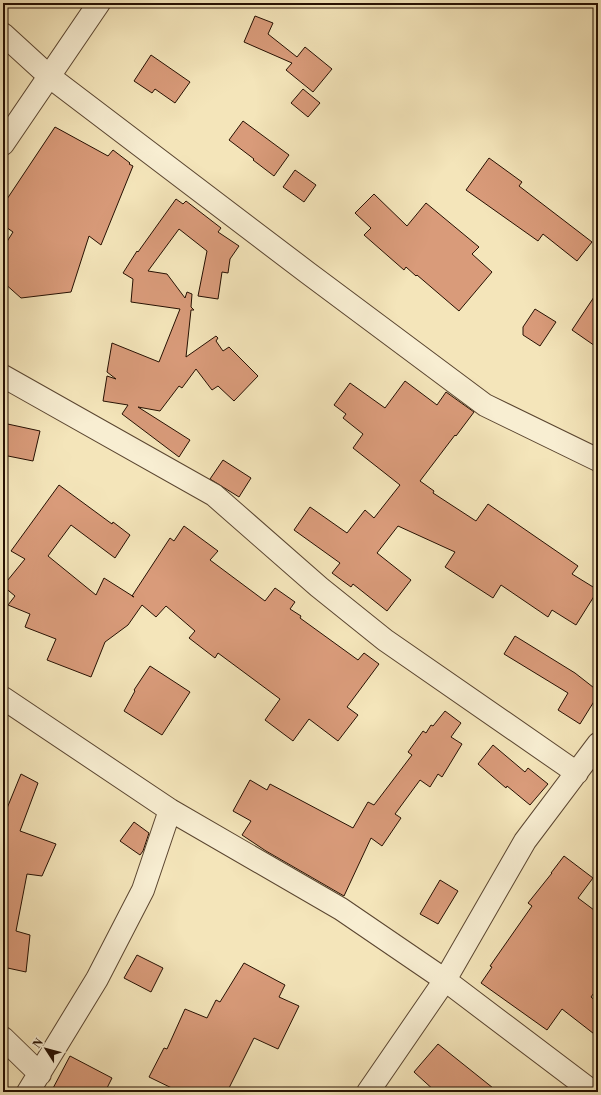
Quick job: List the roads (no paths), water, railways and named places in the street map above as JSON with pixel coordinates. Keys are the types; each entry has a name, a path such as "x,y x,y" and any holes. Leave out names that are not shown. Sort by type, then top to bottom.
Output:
{"street":[{"path":"3,144 99,3"},
{"path":"3,34 50,77 485,405 598,460"},
{"path":"3,376 214,495 319,587 385,640 577,773"},
{"path":"3,698 170,810 341,909 445,980 593,1092"},
{"path":"368,1092 445,980 525,841 598,744"},
{"path":"28,1092 97,979 143,890 170,810"},
{"path":"3,1038 40,1074"}]}
